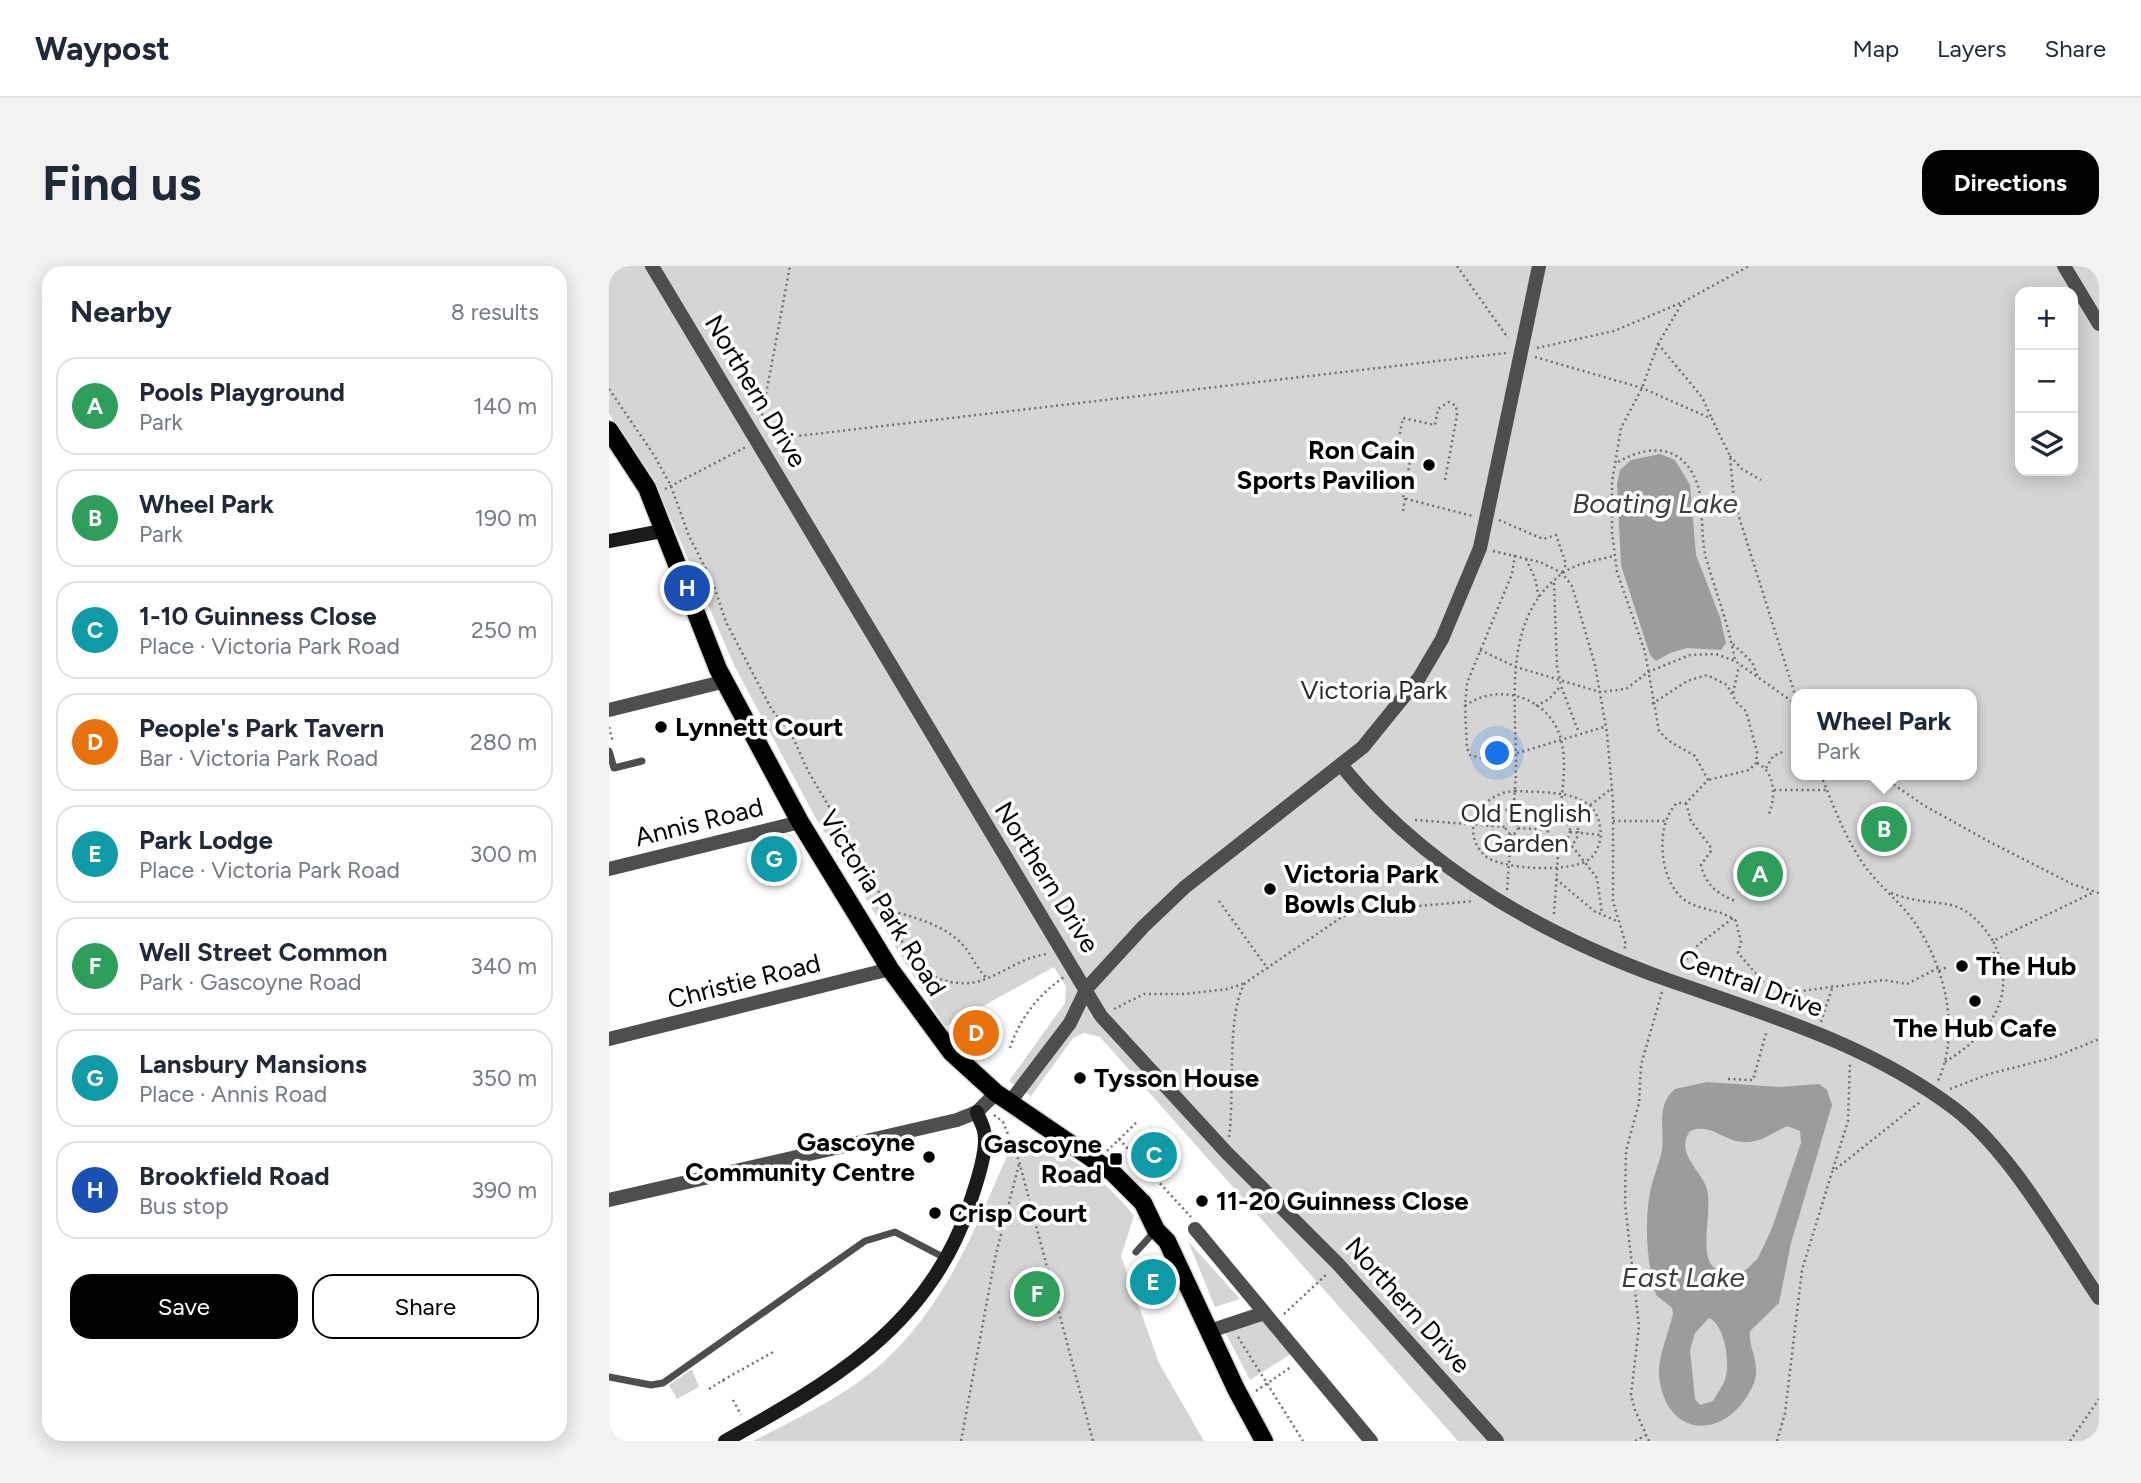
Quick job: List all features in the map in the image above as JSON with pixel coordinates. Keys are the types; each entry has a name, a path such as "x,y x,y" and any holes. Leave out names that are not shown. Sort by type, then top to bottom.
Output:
{"main road":[{"name":"Victoria Park Road","path":"609,430 635,467 656,509 662,531 718,669 800,822 890,969 951,1052 1004,1105 1112,1172 1143,1203 1156,1230 1167,1241 1264,1441"}],"street":[{"name":"Northern Drive","path":"652,266 1087,988 1101,1016 1227,1153 1338,1264 1497,1441"},
{"path":"609,1200 957,1120 1004,1105 1070,1023 1087,988 1169,902 1341,765 1381,728 1419,678 1442,639 1480,548 1539,266"},
{"path":"2064,266 2099,324"},
{"path":"609,541 662,531"},
{"path":"609,710 726,681"},
{"name":"Central Drive","path":"1341,765 1388,818 1502,901 1554,931 1670,980 1817,1032 1847,1045 1932,1094 1978,1130 2013,1172 2099,1297"},
{"name":"Annis Road","path":"609,869 800,822"},
{"name":"Christie Road","path":"609,1039 890,969"},
{"path":"725,1441 840,1372 882,1339 923,1295 948,1259 963,1223 979,1170 985,1138 985,1112"},
{"path":"1195,1229 1371,1441"},
{"path":"1210,1331 1231,1324 1269,1319"}],"lane":[{"path":"609,751 614,768 642,761"},
{"path":"1136,1252 1156,1230"},
{"path":"609,1377 640,1384 663,1383 761,1316 843,1254 888,1232 908,1236 948,1259"}],"path":[{"path":"757,441 790,266"},
{"path":"1457,266 1519,352 1642,388 1712,419"},
{"path":"660,492 757,441 1519,352 1614,331 1683,302 1749,266"},
{"path":"1683,302 1658,344 1642,388 1621,428 1612,482 1614,556 1645,652 1652,704 1659,731 1669,741 1695,757 1708,780"},
{"path":"1658,344 1702,397 1730,456 1742,469 1761,480"},
{"path":"609,389 655,455 671,486 689,536 713,583 726,622 772,710 790,731 808,771 888,910 904,946 907,964 957,984 988,979 1017,961 1046,954 1067,956"},
{"path":"1403,511 1410,461 1397,452 1403,418 1435,425 1438,409 1449,402 1456,406 1457,415 1445,480"},
{"path":"1616,464 1645,450 1664,450 1680,459 1697,482 1706,556 1733,644 1735,662"},
{"path":"1730,456 1734,501 1793,689"},
{"path":"1405,498 1486,518 1543,539 1556,535 1566,564 1562,573 1539,598 1524,624 1514,694 1516,755 1512,822 1506,827 1415,820"},
{"path":"1480,548 1525,558 1562,573 1572,586 1600,692 1606,727 1612,788 1612,878 1619,922 1626,945 1619,959"},
{"path":"1515,555 1511,574 1469,676 1465,705 1467,748 1470,755 1487,760 1516,755 1579,733 1606,727"},
{"path":"1562,573 1614,556"},
{"path":"1525,558 1535,578 1539,598"},
{"path":"1554,582 1560,686 1579,733"},
{"path":"1733,644 1752,662 1758,677"},
{"path":"1480,650 1516,667 1600,692 1626,689 1648,672 1697,653 1716,654 1735,662 1791,699"},
{"path":"1733,694 1739,666"},
{"path":"1652,704 1686,681 1702,675 1720,680 1733,694 1737,704 1747,711 1757,752 1756,763 1749,770 1708,780 1686,803 1677,803 1666,821 1664,858 1678,893 1686,901 1733,918 1740,929 1738,953 1747,967 1766,985 1803,991 1884,980 1907,984 1947,967"},
{"path":"1536,706 1549,699 1560,686"},
{"path":"1465,705 1487,693 1514,694 1536,706 1555,723 1561,739 1560,820"},
{"path":"609,727 611,734"},
{"path":"1766,768 1773,756 1785,751"},
{"path":"1756,763 1766,768 1773,790 1774,800 1767,816"},
{"path":"1823,780 1856,851 1915,922 1939,970 1947,1010 1945,1062 1932,1094"},
{"path":"1887,780 1925,806 1988,841 2072,884 2097,892"},
{"path":"1573,819 1612,788"},
{"path":"1773,790 1827,790"},
{"path":"1515,791 1578,797 1589,805 1597,816 1601,835 1596,852 1586,863 1557,868 1509,864 1485,856 1474,835 1474,824 1487,799 1515,791"},
{"path":"1686,803 1691,821 1710,846 1711,851 1701,864 1705,876 1713,890 1735,901"},
{"path":"1513,808 1560,812 1573,819 1578,833 1572,846 1558,850 1510,847 1497,839 1492,826 1498,814 1513,808"},
{"path":"1553,849 1543,839 1541,829 1544,819 1554,812"},
{"path":"1559,842 1550,836 1549,830 1554,821 1560,820 1567,824 1570,832"},
{"path":"1613,821 1666,821"},
{"path":"1512,822 1518,828 1549,830"},
{"path":"1101,1016 1144,994 1185,994 1228,989 1245,983 1353,910 1502,901 1511,834 1506,827"},
{"path":"1511,834 1518,828"},
{"path":"1570,832 1601,835"},
{"path":"1559,842 1565,840 1570,832"},
{"path":"1554,931 1559,842"},
{"path":"1572,846 1597,878 1602,914"},
{"path":"1556,879 1602,914 1619,922"},
{"path":"1888,892 1963,908 1975,916 1998,952 2003,981 1997,1011 1979,1039 1945,1062"},
{"path":"1993,941 2097,892"},
{"path":"1219,901 1268,969"},
{"path":"888,910 947,932 963,945 980,972 988,979"},
{"path":"1649,1441 1632,1395 1639,1325 1625,1204 1626,1151 1639,1103 1641,1065 1670,980 1690,952 1733,918"},
{"path":"1977,958 1998,952"},
{"path":"1010,1048 1021,1021 1041,995 1061,979"},
{"path":"1227,1153 1234,1105 1234,1034 1238,994 1245,983"},
{"path":"1817,1032 1833,985"},
{"path":"1728,1079 1753,1080 1771,1015"},
{"path":"1832,1172 1932,1094 2055,1057 2099,1039"},
{"path":"1777,1441 1785,1413 1802,1269 1848,1121 1851,1092 1847,1045"},
{"path":"1004,1105 1003,1122 1020,1161 1093,1441"},
{"path":"985,1112 1003,1122"},
{"path":"1105,1153 1138,1121"},
{"path":"998,1128 1003,1122"},
{"path":"1118,1139 1196,1222 1195,1229"},
{"path":"961,1441 995,1258 1020,1161"},
{"path":"1269,1319 1338,1264"},
{"path":"1231,1324 1303,1441"},
{"path":"709,1388 775,1352"},
{"path":"1250,1394 1302,1360"},
{"path":"2070,1441 2099,1399"},
{"path":"733,1400 743,1418"},
{"path":"1635,1441 1646,1435"}],"green space":[{"name":"Victoria Park","path":"609,266 2099,266 2099,1441 1458,1441 1100,1037 1084,1033 1073,1038 1031,1096 1009,1081 1065,1003 1066,987 1054,967 945,1027 814,815 735,667 653,478 609,414"},
{"path":"1022,1143 1039,1146 1071,1159 1099,1179 1134,1216 1121,1256 1159,1363 1204,1441 753,1441 851,1387 881,1364 903,1342 923,1318 956,1265 1009,1151"},
{"path":"1188,1241 1240,1299 1215,1307"},
{"path":"1262,1319 1291,1354 1250,1380 1225,1332"},
{"path":"692,1369 699,1387 677,1399 669,1385"}],"water":[{"name":"Boating Lake","path":"1660,454 1675,460 1690,485 1696,555 1720,617 1726,643 1721,650 1687,648 1656,661 1650,655 1621,565 1617,484 1620,470 1631,460"},
{"name":"East Lake","path":"1707,1082 1779,1087 1819,1084 1827,1090 1832,1105 1791,1243 1779,1303 1750,1331 1756,1369 1754,1383 1743,1402 1730,1416 1700,1426 1686,1422 1673,1413 1664,1397 1659,1368 1673,1313 1672,1308 1656,1295 1647,1244 1648,1204 1663,1142 1663,1110 1675,1089","holes":["1787,1126 1800,1131 1801,1143 1772,1228 1758,1258 1746,1270 1726,1272 1714,1268 1708,1258 1706,1244 1708,1196 1705,1184 1686,1152 1686,1138 1690,1131 1704,1129 1737,1141 1750,1142","1709,1318 1719,1327 1722,1335 1727,1369 1724,1382 1713,1401 1700,1405 1695,1399 1690,1350 1695,1333"]}],"place":[{"name":"Ron Cain Sports Pavilion","path":"1429,465"},
{"name":"Brookfield Road","path":"687,588"},
{"name":"Lynnett Court","path":"661,727"},
{"name":"Wheel Park","path":"1884,829"},
{"name":"Lansbury Mansions","path":"774,859"},
{"name":"Pools Playground","path":"1760,874"},
{"name":"Victoria Park Bowls Club","path":"1270,889"},
{"name":"The Hub","path":"1962,966"},
{"name":"The Hub Cafe","path":"1975,1001"},
{"name":"People's Park Tavern","path":"976,1033"},
{"name":"Tysson House","path":"1080,1078"},
{"name":"1-10 Guinness Close","path":"1154,1155"},
{"name":"Gascoyne Community Centre","path":"929,1157"},
{"name":"Gascoyne Road","path":"1116,1159"},
{"name":"11-20 Guinness Close","path":"1202,1201"},
{"name":"Crisp Court","path":"935,1213"},
{"name":"Park Lodge","path":"1153,1282"},
{"name":"Well Street Common","path":"1037,1294"}],"park label":[{"name":"Old English Garden","path":"1526,828"}]}
